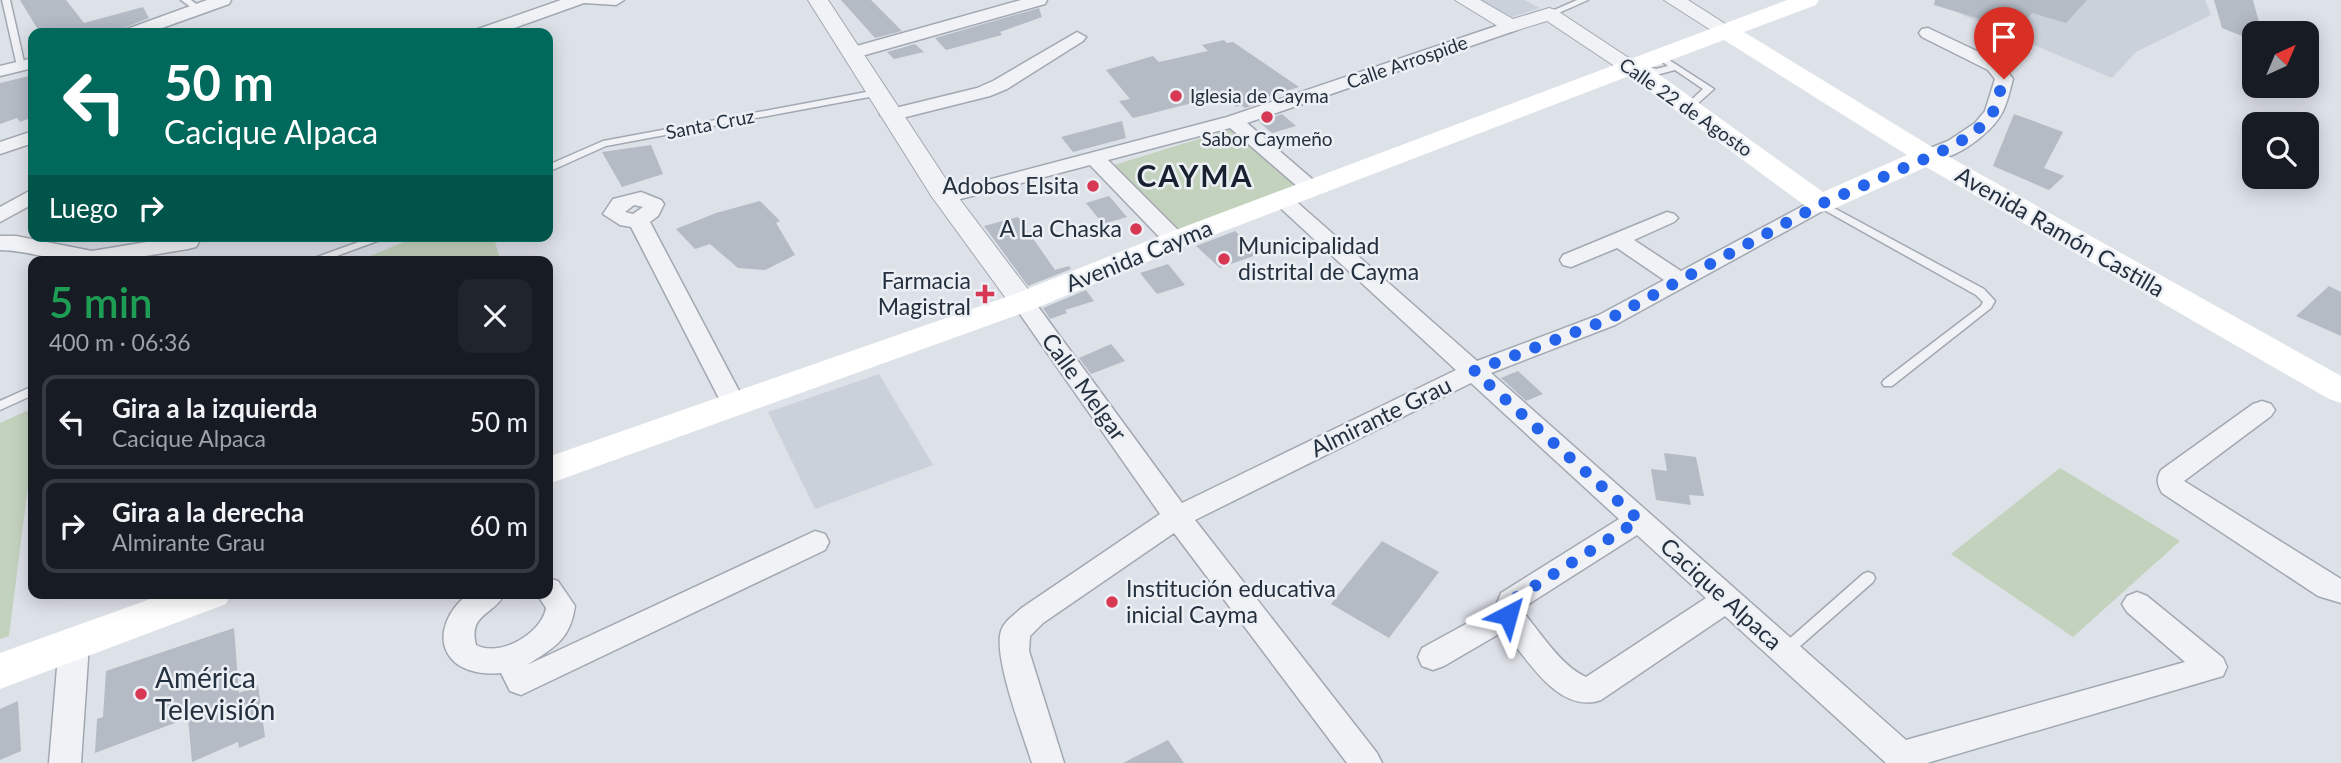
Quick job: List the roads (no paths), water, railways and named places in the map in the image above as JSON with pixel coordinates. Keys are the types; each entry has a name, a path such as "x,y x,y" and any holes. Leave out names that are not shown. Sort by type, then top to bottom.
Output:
{"main road":[{"name":"Avenida Cayma","path":"553,469 1023,302 1175,240 1312,189 1652,69 1727,32 1808,0"},
{"name":"Avenida Ramón Castilla","path":"1727,32 1927,156 2341,391"},
{"name":"Calle 22 de Agosto","path":"1652,69 1691,106 1821,204"},
{"name":"Almirante Grau","path":"1821,204 1927,156"},
{"path":"0,671 196,599"}],"street":[{"path":"144,28 192,5 223,0"},
{"path":"498,28 577,0"},
{"path":"590,0 616,0"},
{"path":"852,53 1039,0"},
{"path":"1465,0 1511,26"},
{"name":"Avenida Ramón Castilla","path":"1674,0 1727,32"},
{"name":"Calle Melgar","path":"822,1 890,115 945,197 1177,517 1366,763"},
{"name":"Calle Arrospide","path":"945,197 1234,121 1549,14"},
{"name":"Calle 22 de Agosto","path":"1549,14 1652,69"},
{"path":"1927,156 1974,134 1987,122 2004,79 1994,66 1928,33"},
{"path":"890,115 983,92 1000,85 1077,37"},
{"path":"0,71 27,64"},
{"path":"1234,121 1312,189"},
{"path":"0,148 28,139"},
{"path":"1095,158 1175,240"},
{"path":"0,216 28,198"},
{"name":"Cacique Alpaca","path":"1283,200 1905,759"},
{"name":"Almirante Grau","path":"1048,763 1014,651 1016,632 1032,615 1177,517 1474,371 1607,320 1821,204"},
{"path":"1571,260 1667,218"},
{"path":"638,219 734,404"},
{"path":"1618,239 1681,281"},
{"path":"104,256 188,242"},
{"path":"0,243 16,243 82,256"},
{"path":"2262,410 2170,477 2171,486 2328,587 2341,591"},
{"path":"1433,657 1508,615 1511,601 1639,520"},
{"path":"509,659 521,682 815,542"},
{"path":"481,599 461,622 458,634 460,646 467,655 478,660 509,659 540,644 554,627 561,609 558,598 553,594"},
{"path":"1508,615 1559,675 1575,688 1590,691 1727,599"},
{"path":"1905,759 2212,667 2137,604"},
{"path":"65,763 74,644"}],"lane":[{"path":"6,0 5,13 27,64"},
{"name":"Calle Arrospide","path":"1549,14 1584,0"},
{"name":"Santa Cruz","path":"553,167 603,144 877,93"},
{"path":"1821,204 1980,292 1989,301 1985,308 1888,383"},
{"path":"326,256 369,242"},
{"path":"0,406 28,392"},
{"path":"1785,651 1868,578"}],"place":[{"name":"Iglesia de Cayma","path":"1176,96"},
{"name":"Sabor Caymeño","path":"1267,117"},
{"name":"Adobos Elsita","path":"1093,186"},
{"name":"A La Chaska","path":"1136,229"},
{"name":"Municipalidad distrital de Cayma","path":"1224,259"},
{"name":"Farmacia Magistral","path":"985,294"},
{"name":"Institución educativa inicial Cayma","path":"1112,602"},
{"name":"América Televisión","path":"141,694"}],"district":[{"name":"CAYMA","path":"1195,177"}]}
